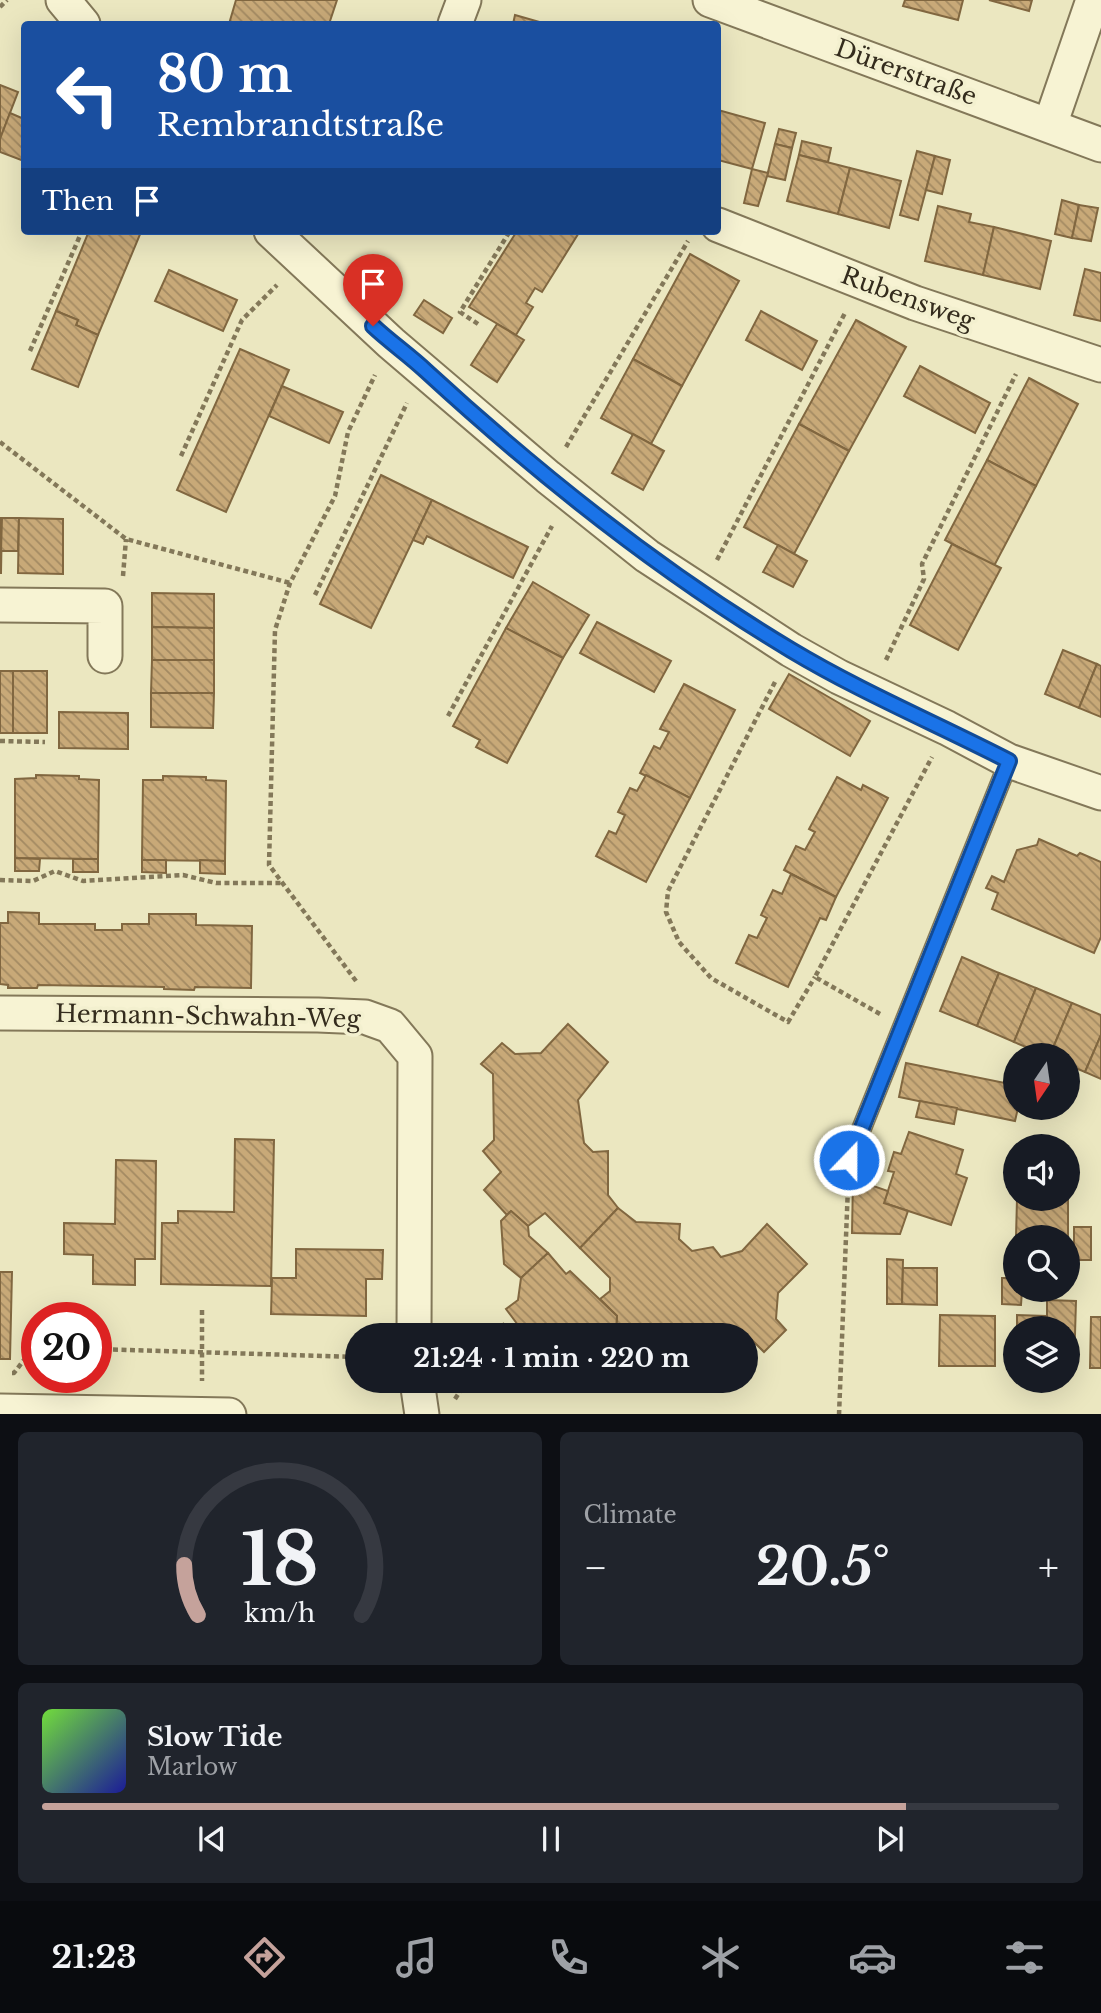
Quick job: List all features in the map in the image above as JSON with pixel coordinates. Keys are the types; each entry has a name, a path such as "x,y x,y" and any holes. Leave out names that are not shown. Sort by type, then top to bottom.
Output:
{"street":[{"path":"63,0 80,21"},
{"path":"455,21 464,0"},
{"name":"Dürerstraße","path":"710,0 1101,145"},
{"path":"1050,125 1093,0"},
{"name":"Rubensweg","path":"721,226 915,303 1101,365"},
{"path":"276,235 391,343 424,368 559,486 647,556 791,650 871,693 1009,761 1101,793"},
{"path":"0,605 105,606 105,656"},
{"name":"Hermann-Schwahn-Weg","path":"0,1013 365,1017 390,1026 415,1056 414,1323"},
{"path":"419,1393 422,1414"},
{"path":"0,1410 216,1414"}],"lane":[{"path":"849,1160 1009,761"}],"path":[{"path":"0,7 7,0"},
{"path":"30,351 80,235"},
{"path":"478,324 460,312 508,235"},
{"path":"448,716 559,486 692,235"},
{"path":"181,456 242,320 303,259"},
{"path":"700,591 861,282"},
{"path":"871,693 924,579 922,564 1032,342"},
{"path":"365,1017 368,997 269,865 275,630 290,583 335,496 348,432 391,343"},
{"path":"315,595 424,368"},
{"path":"0,442 126,539 290,583"},
{"path":"791,650 668,891 666,912 679,942 711,978 788,1022 815,977 947,729"},
{"path":"0,741 45,742"},
{"path":"0,880 33,881 55,871 83,881 183,875 216,883 283,883"},
{"path":"815,977 902,1027"},
{"path":"839,1414 849,1160"},
{"path":"202,1310 202,1352 216,1414"},
{"path":"112,1349 345,1357"},
{"path":"7,1373 14,1373 21,1364"}],"building":[{"path":"236,0 337,0 330,21 230,21"},
{"path":"905,0 963,0 958,20 903,6"},
{"path":"989,0 1032,0 1029,11"},
{"path":"515,15 536,21 514,21"},
{"path":"0,85 18,92 0,139"},
{"path":"721,111 765,123 752,169 721,161"},
{"path":"10,113 21,118 21,160 0,152 0,139"},
{"path":"779,129 796,133 792,148 775,144"},
{"path":"802,141 831,148 828,162 799,155"},
{"path":"775,144 792,148 785,180 767,176"},
{"path":"917,151 935,156 918,220 900,215"},
{"path":"799,155 850,168 838,214 787,201"},
{"path":"935,156 950,160 942,194 926,190"},
{"path":"850,168 901,181 889,228 838,214"},
{"path":"752,169 768,173 758,206 744,203"},
{"path":"1062,200 1079,205 1072,238 1055,234"},
{"path":"1079,205 1098,208 1091,241 1072,238"},
{"path":"938,206 971,214 969,222 994,227 983,275 925,261"},
{"path":"994,227 1051,241 1040,289 983,275"},
{"path":"87,235 140,235 98,335 76,325 78,320 56,311"},
{"path":"514,235 578,235 542,292 535,288 526,303 533,307 516,335 469,307"},
{"path":"690,254 739,281 682,386 633,359"},
{"path":"1085,269 1101,273 1101,321 1074,315"},
{"path":"169,270 237,300 223,331 155,301"},
{"path":"424,300 452,318 443,333 414,315"},
{"path":"56,311 78,320 76,325 98,335 78,387 32,369"},
{"path":"761,311 817,341 802,370 746,340"},
{"path":"856,320 906,347 849,451 799,424"},
{"path":"497,324 524,340 497,382 471,365"},
{"path":"240,349 289,370 226,512 177,490"},
{"path":"633,359 682,386 651,444 601,418"},
{"path":"920,366 990,403 975,433 904,396"},
{"path":"1029,378 1078,404 1036,486 987,460"},
{"path":"282,386 343,412 329,443 269,416"},
{"path":"799,424 849,451 794,554 744,527"},
{"path":"633,434 664,451 643,490 612,473"},
{"path":"987,460 1036,486 994,566 945,540"},
{"path":"381,475 432,500 371,628 320,604"},
{"path":"432,500 528,547 513,578 427,536 423,544 413,540"},
{"path":"2,518 1,573 0,573"},
{"path":"2,518 19,518 18,551 1,551"},
{"path":"19,518 63,519 63,574 18,573"},
{"path":"952,544 1001,568 958,650 910,625"},
{"path":"778,545 807,561 793,587 763,572"},
{"path":"533,582 589,615 563,658 506,628"},
{"path":"152,593 214,594 214,628 152,627"},
{"path":"597,622 671,661 654,692 580,653"},
{"path":"152,627 214,628 214,660 152,660"},
{"path":"506,628 563,658 507,763 476,747 480,740 453,726"},
{"path":"1063,650 1097,664 1079,708 1045,694"},
{"path":"152,660 214,660 214,693 151,693"},
{"path":"1097,664 1101,666 1101,717 1079,708"},
{"path":"0,671 13,671 13,733 0,733"},
{"path":"13,671 47,671 47,733 13,733"},
{"path":"789,674 870,721 850,756 769,709"},
{"path":"684,684 735,710 690,798 640,773 654,746 660,749 669,732 660,729"},
{"path":"151,693 214,693 213,728 151,727"},
{"path":"59,712 128,713 128,749 59,748"},
{"path":"36,775 79,776 79,779 99,780 98,859 15,858 15,779 36,778"},
{"path":"646,775 690,798 646,882 596,856 609,831 616,834 625,815 618,812 630,788 637,791"},
{"path":"163,776 206,777 206,780 226,781 225,861 142,860 143,780 163,780"},
{"path":"837,777 861,790 863,785 888,798 836,897 784,870 796,846 805,850 815,832 809,829"},
{"path":"1039,839 1077,856 1080,853 1101,862 1101,937 1094,953 992,909 998,893 986,888 992,876 1004,882 1017,850 1037,845"},
{"path":"15,858 40,859 39,871 15,871"},
{"path":"73,859 98,859 98,872 73,872"},
{"path":"142,860 166,860 166,873 142,872"},
{"path":"200,860 225,861 225,874 200,873"},
{"path":"791,874 836,897 826,920 820,918 788,987 736,963 749,935 757,938 767,918 761,915 773,890 782,894"},
{"path":"8,912 39,913 39,924 95,924 95,930 122,930 122,924 149,924 149,914 196,914 196,925 252,926 251,988 195,987 194,990 38,985 37,988 8,988 8,985 0,984 0,923 8,923"},
{"path":"962,957 999,973 977,1026 940,1011"},
{"path":"999,973 1036,988 1014,1042 977,1026"},
{"path":"1036,988 1072,1003 1055,1043 1014,1042"},
{"path":"1072,1003 1101,1015 1101,1035 1085,1072 1080,1070 1080,1043 1055,1043"},
{"path":"568,1024 608,1062 578,1100 584,1143 593,1152 608,1151 608,1195 618,1208 580,1248 545,1213 528,1226 511,1211 507,1215 484,1190 501,1172 483,1151 494,1140 493,1074 481,1064 502,1043 515,1054 541,1053"},
{"path":"1101,1035 1101,1079 1085,1072"},
{"path":"906,1063 1003,1083 1003,1119 899,1097"},
{"path":"920,1101 957,1108 954,1124 916,1117"},
{"path":"909,1132 963,1150 956,1174 967,1178 951,1225 884,1203 894,1172 888,1171 894,1152 901,1154"},
{"path":"235,1139 274,1140 271,1286 161,1284 162,1223 178,1223 178,1211 234,1212"},
{"path":"116,1160 156,1161 155,1259 135,1259 135,1285 93,1284 93,1255 64,1254 64,1223 115,1224"},
{"path":"853,1179 888,1191 884,1203 908,1211 900,1234 852,1233"},
{"path":"618,1208 636,1222 680,1224 679,1239 692,1251 713,1247 721,1257 742,1251 767,1224 807,1264 778,1293 776,1319 786,1330 764,1352 758,1346 758,1323 617,1323 617,1316 600,1299 610,1291 610,1278 580,1248"},
{"path":"511,1211 528,1226 529,1236 548,1253 521,1278 504,1264 501,1221"},
{"path":"1017,1211 1068,1211 1068,1225 1016,1225"},
{"path":"1080,1227 1091,1227 1091,1260 1080,1260"},
{"path":"296,1249 383,1250 382,1279 366,1279 366,1316 271,1314 272,1278 296,1278"},
{"path":"548,1253 566,1274 570,1271 617,1316 617,1323 516,1323 506,1309 518,1300 521,1278"},
{"path":"887,1259 903,1260 902,1304 887,1304"},
{"path":"903,1268 937,1268 937,1305 902,1304"},
{"path":"0,1272 12,1272 10,1359 0,1359"},
{"path":"1003,1278 1003,1302 1021,1302 1021,1305 1002,1304"},
{"path":"1047,1302 1076,1302 1076,1316 1047,1316"},
{"path":"940,1315 995,1316 995,1366 939,1366"},
{"path":"1091,1317 1101,1317 1101,1368 1090,1368"}],"route":[{"path":"373,326 548,477 647,556 791,650 839,677 1009,761 849,1160"}]}
